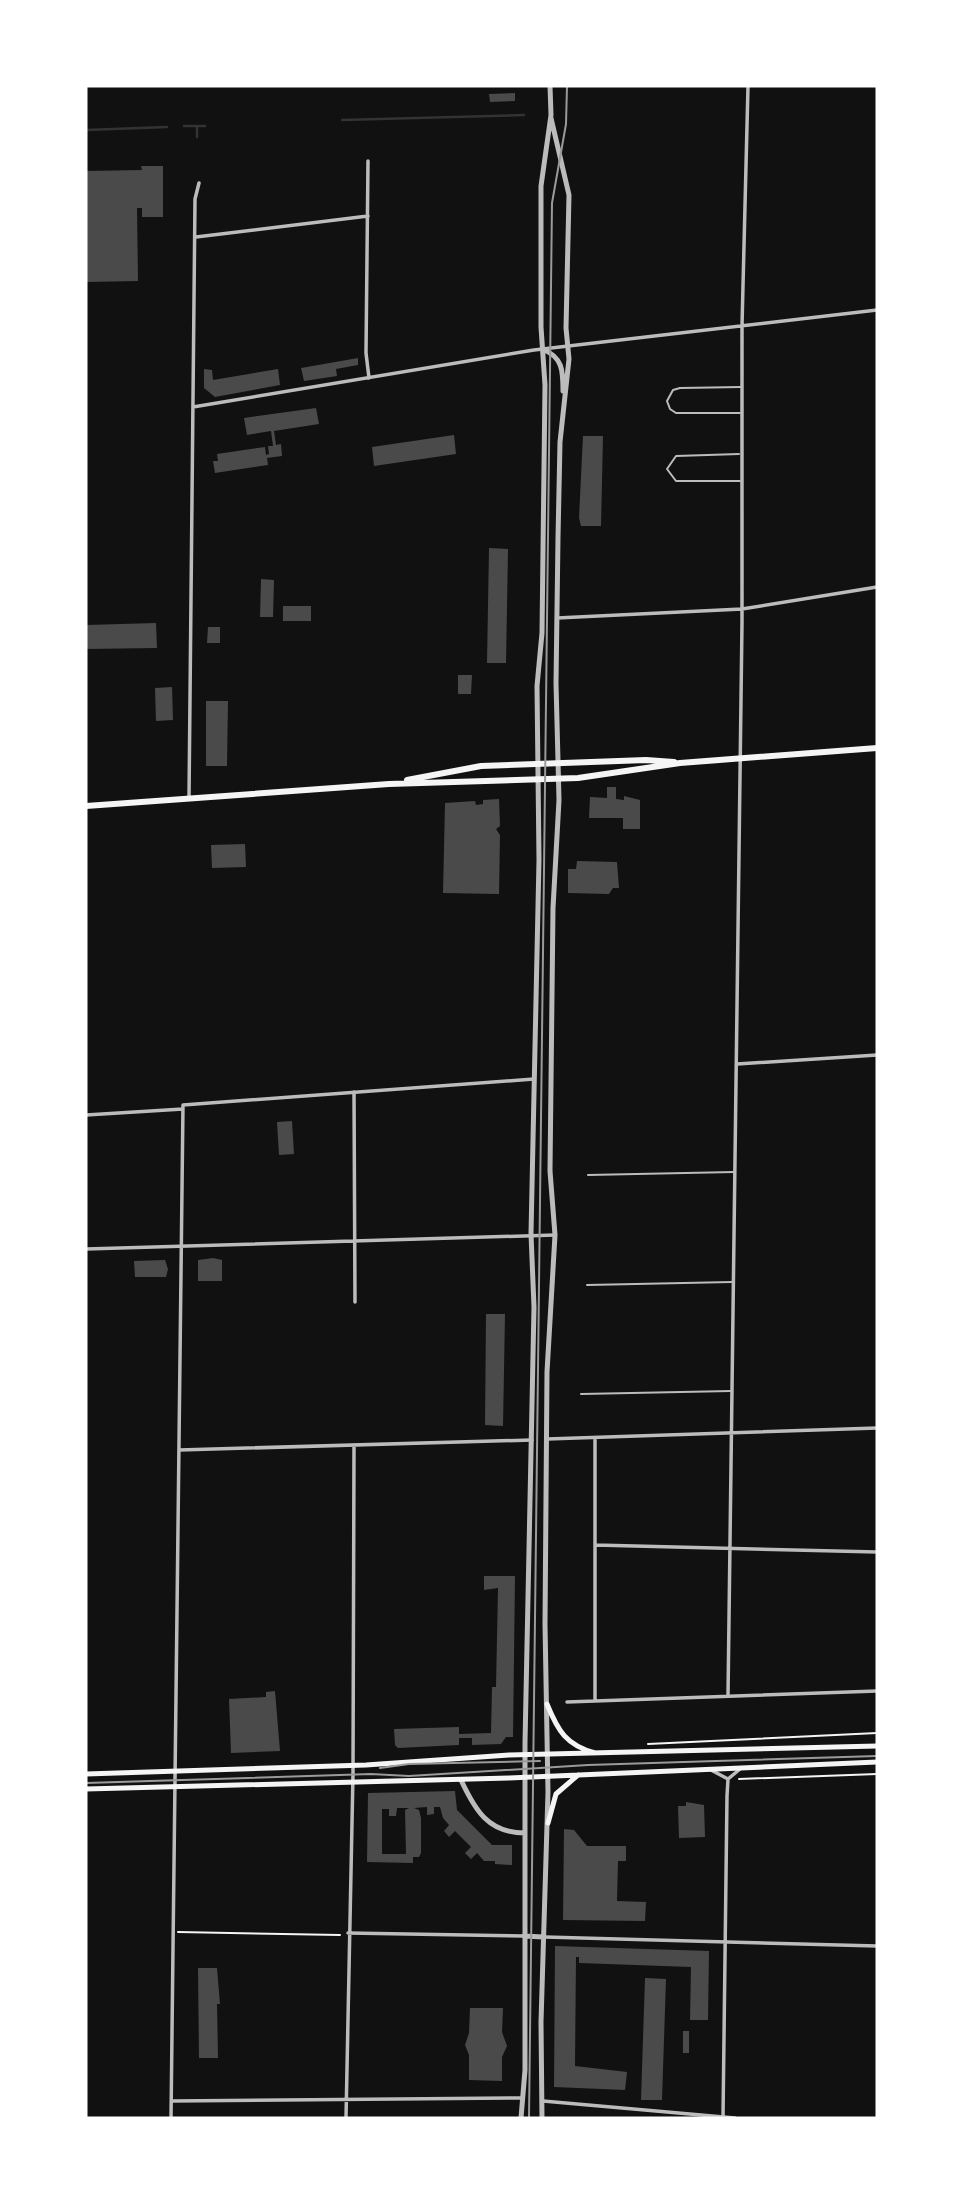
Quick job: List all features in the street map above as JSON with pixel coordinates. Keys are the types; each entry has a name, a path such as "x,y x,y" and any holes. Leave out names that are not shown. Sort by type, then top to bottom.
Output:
{"main road":[{"path":"86,806 389,784 559,778 680,763 877,748"},
{"path":"389,784 481,766 646,760 680,763"},
{"path":"547,1704 564,1739 577,1748 602,1754"},
{"path":"86,1774 353,1765 525,1755 877,1746"},
{"path":"86,1789 461,1780 877,1762"},
{"path":"548,1822 556,1794 581,1773"}],"street":[{"path":"521,2118 525,2047 525,1755 534,1307 531,1234 536,1078 537,763 545,385 542,349 541,186 551,115 550,86"},
{"path":"728,1696 742,609 741,387 748,86"},
{"path":"542,2118 543,1937 548,1822 547,1439 555,1235 550,1143 553,908 559,778 557,618 560,442 568,379 569,195 551,115"},
{"path":"368,161 366,353 369,377"},
{"path":"189,799 195,237 199,183"},
{"path":"195,237 368,216"},
{"path":"193,407 542,349 877,310"},
{"path":"542,349 551,352 561,363 564,405"},
{"path":"557,618 742,609 877,587"},
{"path":"737,1064 877,1055"},
{"path":"86,1115 536,1078"},
{"path":"354,1092 355,1302"},
{"path":"171,2118 183,1107"},
{"path":"86,1249 555,1235"},
{"path":"547,1439 877,1428"},
{"path":"595,1438 595,1700"},
{"path":"179,1450 532,1440"},
{"path":"346,2118 353,1782 354,1445"},
{"path":"595,1545 877,1552"},
{"path":"567,1702 877,1691"},
{"path":"728,1779 745,1766"},
{"path":"706,1768 728,1779"},
{"path":"723,2118 728,1779"},
{"path":"461,1780 473,1805 485,1821 504,1831 525,1833"},
{"path":"348,1933 877,1946"},
{"path":"171,2101 522,2098"},
{"path":"543,2101 735,2118"}],"lane":[{"path":"741,387 680,388 670,393 667,401 676,413 741,413"},
{"path":"741,454 676,456 667,469 676,481 741,481"},
{"path":"589,1175 734,1172"},
{"path":"587,1285 732,1282"},
{"path":"581,1394 732,1391"}],"path":[{"path":"654,1742 877,1733"},
{"path":"728,1779 877,1774"},
{"path":"174,1932 335,1936 348,1933"}],"building":[{"path":"515,93 515,101 490,102 489,94"},
{"path":"141,166 163,166 163,217 142,217 142,208 137,208 138,281 86,282 86,171 142,170"},
{"path":"358,358 358,365 336,369 337,376 304,381 301,368"},
{"path":"204,369 212,370 213,380 278,369 280,385 215,397 204,388"},
{"path":"316,408 319,424 274,431 276,445 281,444 282,456 267,458 268,465 215,473 213,461 218,461 217,454 265,447 266,455 269,454 268,446 273,446 271,431 247,435 244,418"},
{"path":"454,435 456,454 374,466 372,447"},
{"path":"583,436 603,436 601,526 581,526 579,518"},
{"path":"489,548 508,549 506,663 487,663"},
{"path":"261,579 274,580 273,617 260,617"},
{"path":"283,606 311,606 311,621 283,621"},
{"path":"156,623 157,648 86,649 86,625"},
{"path":"208,627 220,627 220,643 207,643"},
{"path":"458,675 472,675 471,694 458,694"},
{"path":"172,687 173,720 156,721 155,688"},
{"path":"206,701 228,701 227,766 206,766"},
{"path":"607,787 616,787 616,799 624,800 624,796 640,800 640,829 623,829 623,818 589,818 590,797 607,798"},
{"path":"499,799 500,826 496,829 500,835 499,894 443,893 445,803 475,801 476,805 483,804 483,800"},
{"path":"245,844 246,867 212,868 211,845"},
{"path":"577,861 617,862 619,888 613,888 609,894 568,893 568,869 576,869"},
{"path":"292,1121 294,1154 279,1155 277,1122"},
{"path":"165,1260 168,1269 166,1277 135,1277 134,1261"},
{"path":"198,1260 222,1260 222,1281 198,1281"},
{"path":"486,1314 505,1314 503,1426 485,1425"},
{"path":"484,1576 515,1576 513,1737 506,1737 501,1744 472,1745 472,1738 459,1738 459,1745 398,1748 395,1745 394,1729 459,1727 459,1734 491,1733 492,1687 496,1687 498,1588 484,1590"},
{"path":"275,1691 280,1751 231,1753 229,1699 266,1697 266,1692"},
{"path":"455,1791 457,1810 492,1845 512,1845 512,1865 484,1861 477,1853 471,1859 465,1853 471,1847 455,1831 449,1837 444,1831 449,1825 443,1818 440,1807 434,1807 434,1814 427,1815 427,1807 414,1808 419,1810 421,1818 421,1853 419,1857 413,1857 413,1863 367,1862 368,1793","holes":["397,1808 409,1808 405,1810 406,1854 382,1854 382,1809 389,1809 389,1816 396,1816"]},
{"path":"686,1802 704,1805 705,1837 679,1838 678,1806 686,1806"},
{"path":"564,1829 574,1830 587,1846 626,1846 626,1861 618,1861 617,1901 646,1902 645,1921 563,1920"},
{"path":"555,1946 709,1951 708,2020 690,2020 691,1967 579,1963 579,1957 576,1957 575,2066 627,2072 625,2090 554,2087"},
{"path":"198,1968 217,1968 220,2004 217,2004 218,2058 199,2058"},
{"path":"645,1978 666,1979 662,2100 641,2100"},
{"path":"470,2008 503,2008 502,2032 507,2046 502,2057 502,2081 469,2080 469,2055 465,2045 469,2033"},
{"path":"683,2031 689,2031 689,2053 683,2053"}],"waterway":[{"path":"342,120 524,115"},
{"path":"184,126 205,126"},
{"path":"86,130 167,127"},
{"path":"197,127 197,137"}],"tram line":[{"path":"529,2118 552,203 566,124 567,86"},
{"path":"86,1783 371,1774 409,1776 588,1765 877,1756"},
{"path":"380,1768 409,1764 540,1761"}]}
